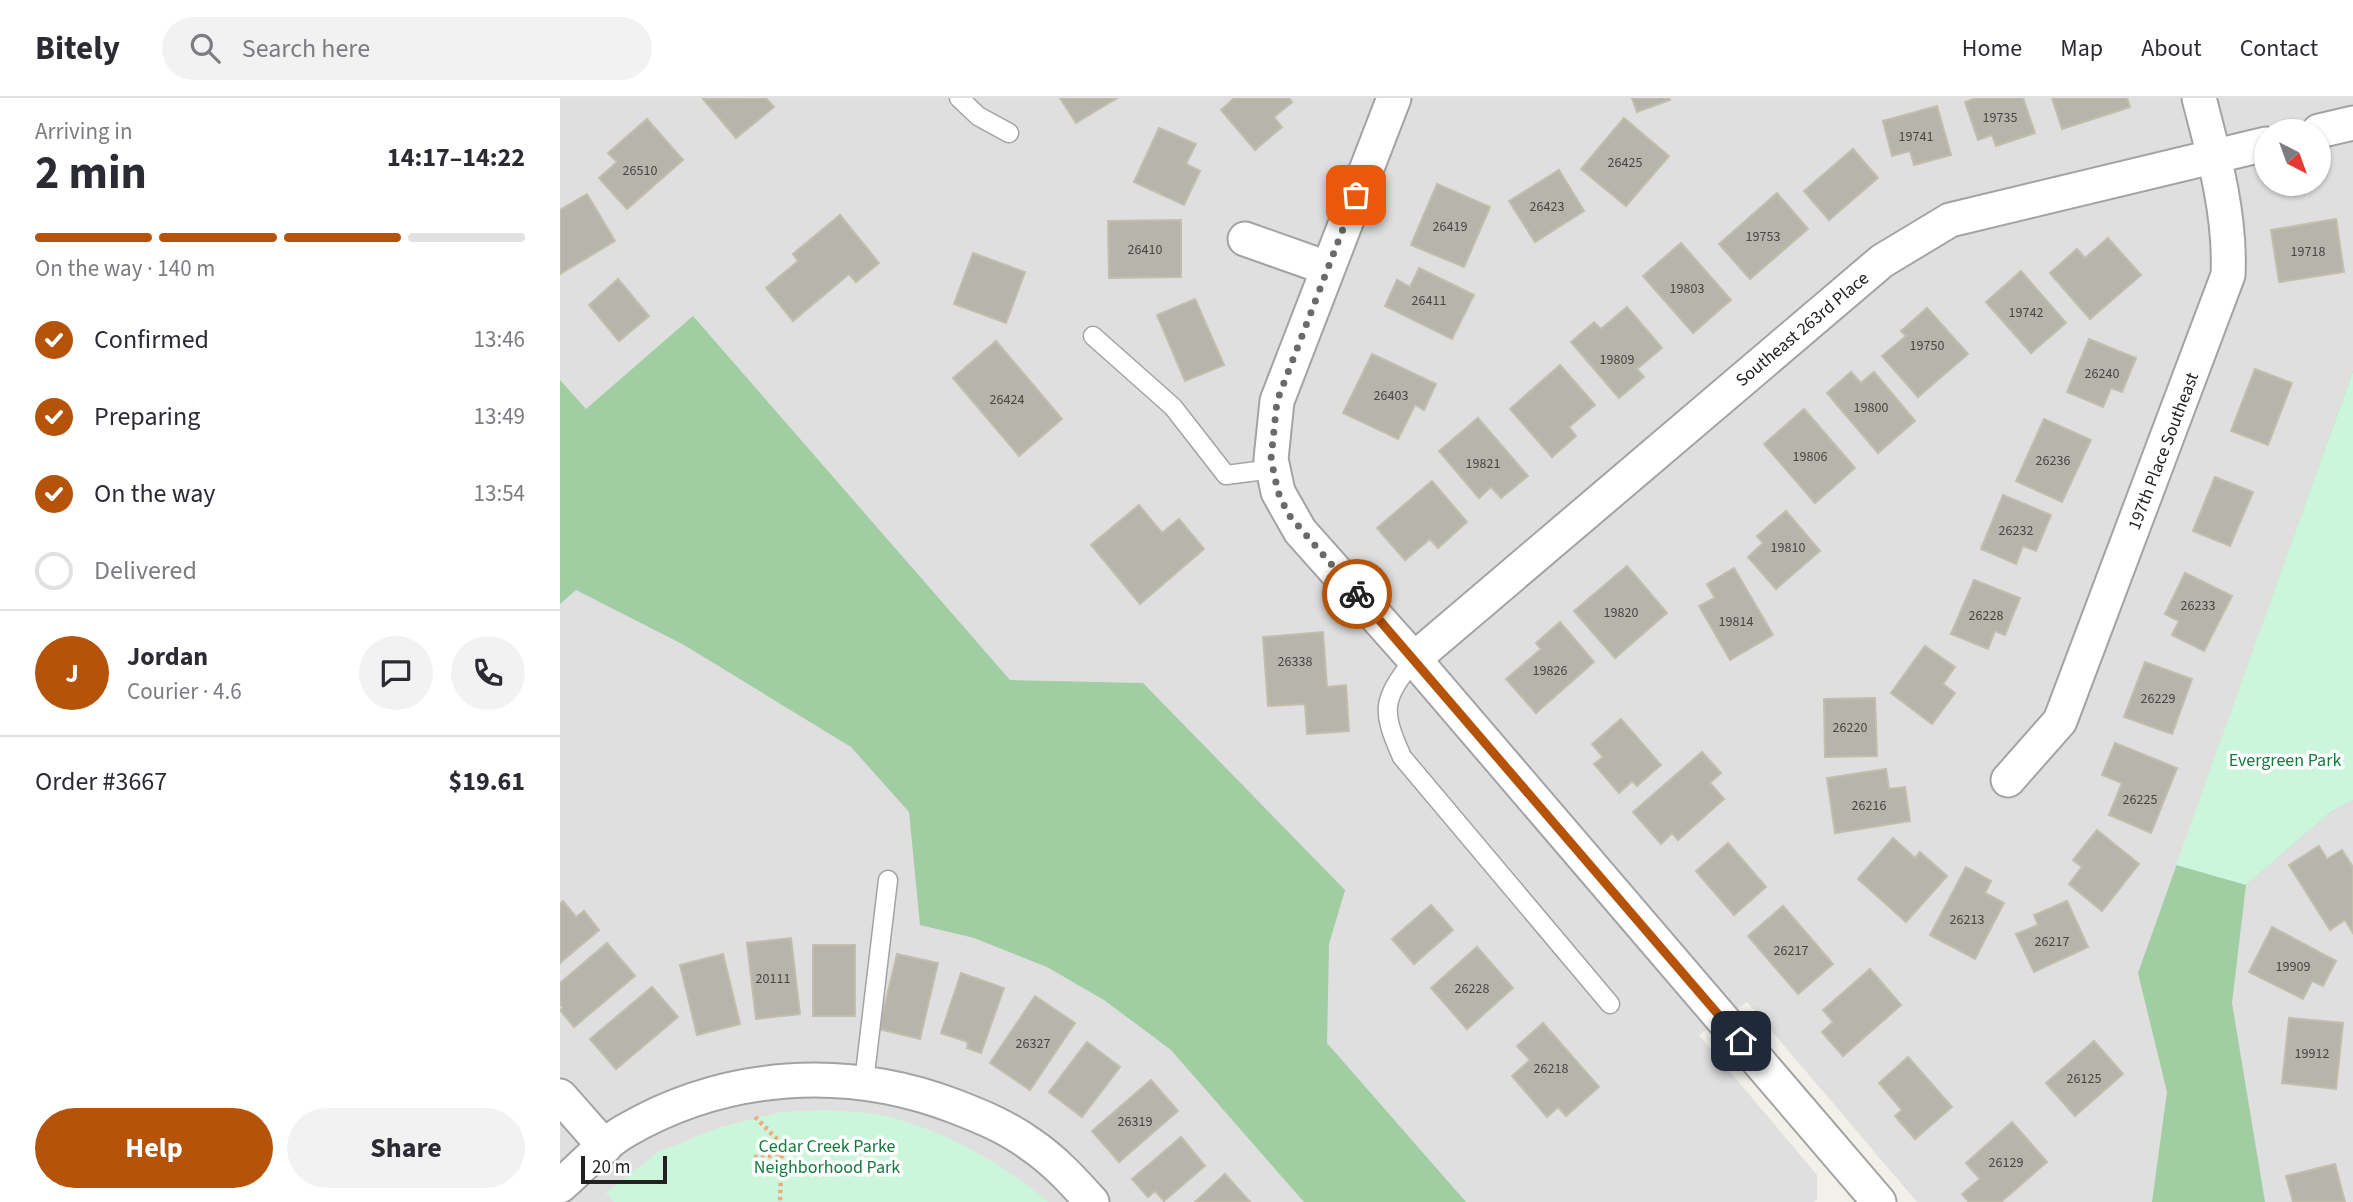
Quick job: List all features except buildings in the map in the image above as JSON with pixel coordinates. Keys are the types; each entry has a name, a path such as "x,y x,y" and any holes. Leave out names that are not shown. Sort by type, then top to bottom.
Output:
{"street":[{"path":"1395,98 1277,401 1272,464 1278,492 1294,523 1414,659 1868,1198"},
{"name":"197th Place Southeast","path":"2008,780 2060,721 2221,300 2228,275 2229,249 2214,156 2199,98"},
{"path":"2331,128 2353,123"},
{"name":"Southeast 263rd Place","path":"1414,659 1882,261 1950,220 2254,147"},
{"path":"1245,239 1327,268"},
{"path":"560,1186 624,1132 664,1112 739,1087 816,1078 864,1082 938,1100 1003,1128 1052,1160 1092,1202"},
{"path":"560,1096 605,1147"}],"lane":[{"path":"959,98 978,116 1009,133"},
{"path":"1093,336 1173,407 1226,475 1272,464"},
{"path":"1414,659 1390,691 1387,713 1392,737 1402,757 1610,1004"},
{"path":"864,1082 888,880"}],"path":[{"path":"739,1087 748,1111 779,1138 782,1155 780,1202"},
{"path":"754,1157 782,1155"}],"shaded area":[{"path":"560,98 2353,98 2353,1202 1917,1202 1747,1002 1699,1035 1817,1175 1817,1199 1814,1202 560,1202"}],"green space":[{"path":"693,316 1010,680 1143,683 1345,890 1329,944 1327,1043 1466,1202 1304,1202 1171,1050 1104,1000 1047,967 974,938 920,925 909,812 851,747 684,645 576,590 560,604 560,380 586,409"},
{"path":"2353,371 2353,800 2332,811 2246,885 2232,1003 2265,1202 2152,1202 2167,1092 2138,973"},
{"name":"Evergreen Park","path":"2353,371 2353,800 2332,811 2246,885 2176,865"},
{"name":"Cedar Creek Parke Neighborhood Park","path":"827,1110 879,1114 930,1130 972,1150 1012,1174 1048,1202 614,1202 606,1193 658,1152 718,1128 781,1112"}],"way so far":[{"path":"1356,195 1277,401 1271,459 1278,492 1288,514 1357,594"}],"route":[{"path":"1357,594 1741,1041"}]}
